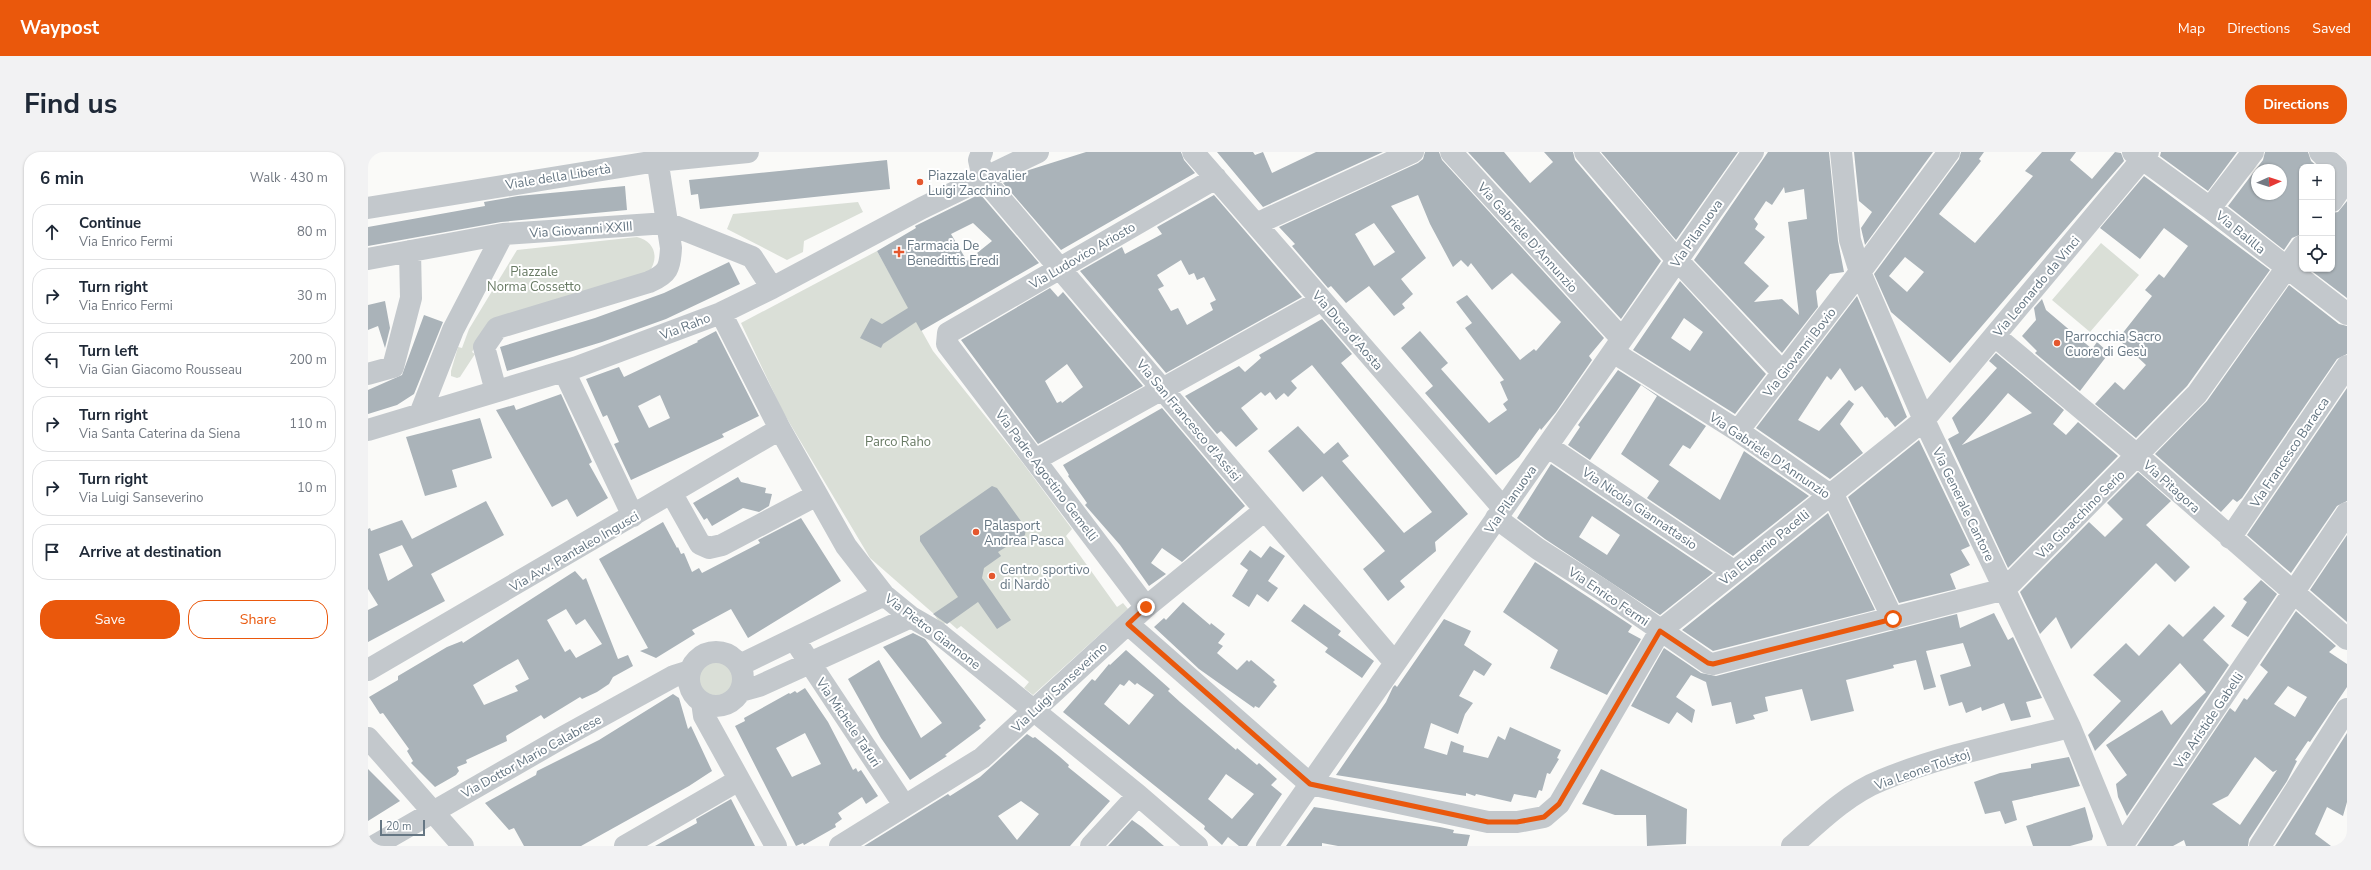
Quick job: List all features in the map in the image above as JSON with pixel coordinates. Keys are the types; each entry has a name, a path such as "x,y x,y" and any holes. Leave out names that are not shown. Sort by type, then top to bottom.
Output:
{"street":[{"name":"Viale della Libertà","path":"370,201 657,156 748,152"},
{"path":"982,152 979,160 983,178"},
{"path":"983,178 999,152"},
{"name":"Via Duca d'Aosta","path":"1194,152 1322,300 1500,513"},
{"path":"1256,224 1414,152"},
{"name":"Via Gabriele D'Annunzio","path":"1451,152 1617,345 1830,495 1836,501 1893,619"},
{"path":"1585,152 1677,260 1783,373"},
{"name":"Via Pilanuova","path":"1267,846 1752,152"},
{"name":"Via Generale Cantore","path":"1841,152 1850,240 1860,272 1924,420 2070,727 2119,846"},
{"name":"Via Giovanni Bovio","path":"1738,431 1860,272 1949,152"},
{"path":"2210,208 2253,152"},
{"path":"2320,152 2347,178 2333,200"},
{"name":"Via Raho","path":"368,430 564,371 721,313 1033,153"},
{"name":"Via Balilla","path":"2141,154 2287,269 2347,314"},
{"name":"Via Leonardo da Vinci","path":"1924,420 1995,336 2141,154"},
{"path":"496,391 484,347 497,328 649,282 663,276 670,264 671,248 657,156"},
{"name":"Via San Francesco d'Assisi","path":"983,178 1395,663"},
{"name":"Via Ludovico Ariosto","path":"948,339 1059,268 1216,178"},
{"name":"Via Giovanni XXIII","path":"368,259 503,234 667,223 752,257 772,288"},
{"path":"420,414 453,330 503,234"},
{"path":"368,374 393,367 411,298 410,251"},
{"name":"Via Gioacchino Serio","path":"2005,589 2138,456 2197,394 2299,251"},
{"path":"1035,460 1322,300"},
{"name":"Via Pietro Giannone","path":"721,313 780,429 846,546 884,595 912,617 937,632 1033,709 1138,795 1196,846"},
{"name":"Via Pitagora","path":"1995,336 2138,456 2347,639"},
{"name":"Via Padre Agostino Gemelli","path":"948,339 1035,460 1146,607"},
{"name":"Via Francesco Baracca","path":"2230,538 2347,366"},
{"path":"564,371 633,516"},
{"name":"Via Eugenio Pacelli","path":"1660,631 1924,420"},
{"name":"Via Avv. Pantaleo Ingusci","path":"368,670 672,494 780,429"},
{"name":"Via Nicola Giannattasio","path":"1547,446 1734,571"},
{"path":"672,494 700,544 709,548 722,545 817,495"},
{"name":"Via Luigi Sanseverino","path":"840,846 982,758 1033,709 1146,607 1265,510"},
{"name":"Via Enrico Fermi","path":"1500,513 1538,549 1604,591 1708,663 1713,664 2005,589"},
{"name":"Via Aristide Gabelli","path":"2122,846 2294,594 2347,513"},
{"path":"740,665 884,595"},
{"path":"702,702 719,706 728,704 741,691 759,686 809,662 912,617"},
{"path":"1128,624 1310,784 1488,822 1517,822 1544,817 1559,804 1660,631"},
{"name":"Via Michele Tafuri","path":"794,639 904,805"},
{"path":"741,691 744,674 740,665 727,653 718,651 701,656 690,671 691,689 702,702 704,716 776,846"},
{"name":"Via Dottor Mario Calabrese","path":"374,846 432,811 674,676 690,671"},
{"path":"2260,846 2347,709"},
{"name":"Via Leone Tolstoj","path":"1792,846 1837,806 1882,780 1970,752 2070,727"},
{"path":"368,738 463,846"},
{"path":"624,846 739,780"},
{"path":"1091,846 1138,795"}],"green space":[{"path":"858,202 863,212 804,241 803,252 787,260 727,229 733,214"},
{"name":"Piazzale Norma Cossetto","path":"637,237 648,242 654,250 654,261 649,272 489,323 472,352 475,354 460,377 457,378 451,376 458,347 462,348 469,329 517,250"},
{"path":"2101,243 2139,275 2090,332 2052,300"},
{"name":"Parco Raho","path":"877,251 933,351 1022,462 1072,529 1066,536 1117,607 1123,603 1128,609 1033,695 1024,688 1029,682 961,626 957,629 949,622 941,625 934,614 870,558 783,412 741,323"},
{"path":"721,660 730,665 734,671 734,685 730,691 721,696 713,696 704,691 700,685 699,674 704,665 710,661"}],"building":[{"path":"1086,152 1181,152 1184,160 1195,173 1061,250 1003,183 1029,170"},
{"path":"1217,152 1253,152 1255,155 1263,152 1272,173 1316,152 1383,152 1263,207"},
{"path":"1425,152 1439,152 1442,160 1604,338 1589,356 1592,360 1556,412 1541,430 1540,428 1519,457 1496,475 1425,393 1433,386 1401,348 1420,331 1448,363 1441,369 1489,423 1507,410 1503,404 1508,400 1500,382 1504,380 1465,328 1472,323 1456,302 1467,295 1520,360 1534,349 1536,351 1561,322 1512,273 1492,290 1471,263 1468,267 1461,260 1453,267 1430,224 1418,195 1391,206 1426,258 1401,279 1413,294 1402,304 1405,308 1394,316 1369,286 1346,303 1331,286 1328,288 1292,246 1295,244 1279,227 1418,163 1423,159","holes":["1374,223 1395,252 1374,266 1355,234"]},
{"path":"1468,152 1504,152 1530,183 1553,162 1544,152 1573,152 1575,160 1661,261 1621,319"},
{"path":"1601,152 1738,152 1676,240"},
{"path":"1768,152 1829,152 1838,241 1844,272 1830,274 1816,291 1818,307 1782,353 1694,260","holes":["1784,187 1785,193 1804,189 1807,219 1788,222 1799,315 1782,299 1754,302 1769,286 1744,263 1765,237 1755,229 1758,224 1754,219 1766,201 1772,205"]},
{"path":"1854,152 1933,152 1865,245 1861,228 1872,212 1859,201"},
{"path":"1961,152 1984,152 1979,159 1981,161 1939,214 1975,243 2033,176 2025,171 2042,152 2076,152 2070,160 2092,179 2115,152 2121,153 2124,161 1950,363 1891,312 1874,274 1959,159","holes":["1905,257 1924,272 1907,292 1889,276"]},
{"path":"2161,152 2237,152 2208,191 2160,156"},
{"path":"2265,152 2308,152 2311,161 2314,164 2299,164 2299,235 2292,238 2284,250 2228,206 2251,176 2251,200 2287,200 2287,164 2260,164 2263,160"},
{"path":"2338,152 2347,152 2347,161"},
{"path":"887,160 890,189 700,209 698,194 691,195 689,180"},
{"path":"2144,176 2270,270 2187,386 2136,438 2095,404 2115,382 2124,390 2146,365 2118,339 2152,296 2145,290 2159,274 2164,278 2188,246 2164,228 2140,259 2100,228"},
{"path":"625,186 627,210 501,222 368,246 368,227 485,206 484,202 518,196"},
{"path":"980,194 1039,263 921,331 916,322 883,344 881,348 860,338 871,318 882,324 908,308 877,251 916,228 915,226","holes":["973,223 992,241 967,261 951,234"]},
{"path":"1214,195 1302,297 1166,373 1080,271 1122,247 1125,254 1162,234 1157,227","holes":["1181,260 1189,275 1194,273 1197,280 1204,277 1216,300 1210,303 1213,310 1187,325 1178,308 1171,311 1158,289 1164,286 1157,275"]},
{"path":"2347,201 2347,298 2313,272 2335,272 2335,212 2338,212"},
{"path":"729,262 740,284 666,319 602,342 507,371 500,347 595,318 664,293"},
{"path":"1680,281 1766,374 1735,414 1633,350","holes":["1684,318 1703,332 1690,351 1671,338"]},
{"path":"2289,285 2339,324 2347,326 2347,354 2337,359 2242,498 2237,502 2233,499 2221,512 2155,454 2207,401"},
{"path":"1050,288 1058,297 1063,292 1143,386 1038,444 961,340","holes":["1067,364 1083,387 1062,403 1061,401 1057,403 1045,381"]},
{"path":"1857,296 1907,417 1895,427 1887,417 1885,418 1862,386 1855,391 1840,368 1831,380 1827,376 1798,420 1819,431 1849,400 1854,404 1840,424 1863,453 1830,479 1756,428"},
{"name":"Parrocchia Sacro Cuore di Gesù","path":"2042,299 2046,310 2092,349 2097,342 2109,353 2080,391 2035,353 2037,351 2022,336 2036,320 2034,308"},
{"path":"385,301 390,328 385,348 378,326 368,330 368,305"},
{"path":"424,315 443,322 414,394 397,405 368,414 368,390 402,375"},
{"path":"1322,319 1352,354 1341,363 1468,514 1435,542 1436,551 1400,581 1405,587 1388,601 1363,569 1385,551 1322,476 1303,492 1268,451 1298,426 1324,454 1338,442 1349,456 1342,461 1404,533 1432,512 1312,365 1291,381 1297,388 1288,397 1284,393 1276,400 1270,392 1265,396 1261,392 1241,408 1258,429 1236,447 1221,431 1217,434 1185,396 1239,366 1245,372 1261,358 1259,355"},
{"path":"716,331 759,416 722,434 724,437 631,480 614,444 619,442 607,415 603,417 586,379 619,367 624,377 698,342 697,341","holes":["660,395 670,418 649,428 638,406"]},
{"path":"1996,353 2064,410 2053,424 2066,435 2078,422 2118,456 2008,568 1948,439 1959,433 1952,418 1997,368 1989,361","holes":["2008,393 2032,413 1962,445"]},
{"path":"1618,370 1706,426 1690,449 1683,445 1669,465 1720,500 1744,451 1809,496 1733,556 1647,498 1659,481 1621,454 1657,396 1641,385 1590,460 1568,445 1580,427 1578,425"},
{"path":"2347,388 2347,501 2337,506 2291,573 2247,535"},
{"path":"561,394 592,462 589,464 608,498 577,517 567,499 552,507 496,410 514,405 516,410"},
{"path":"1162,408 1245,506 1182,562 1162,548 1151,563 1166,574 1149,586 1120,545 1085,505 1087,503 1068,476 1069,475 1063,465"},
{"path":"480,418 492,458 452,470 457,487 425,496 406,437"},
{"path":"1919,440 1970,546 1961,550 1970,565 1950,574 1956,589 1899,603 1848,497"},
{"path":"1551,464 1713,573 1660,615 1545,539 1517,518","holes":["1592,516 1620,535 1607,555 1579,537"]},
{"path":"2138,472 2171,501 2146,525 2190,567 2175,582 2156,563 2071,649 2056,617 2040,634 2020,592 2089,522 2105,537 2123,519 2107,503"},
{"path":"738,477 741,482 766,488 765,493 772,494 769,506 759,512 743,508 712,526 707,518 704,520 693,503"},
{"name":"Palasport Andrea Pasca","path":"992,486 997,488 1026,528 1025,535 998,552 1001,556 984,568 982,578 1011,620 997,629 978,602 947,624 933,614 958,597 920,541 920,536"},
{"path":"486,501 504,535 431,574 445,601 368,642 368,610 378,605 368,589 368,529 370,528 371,531 402,520 412,539","holes":["402,545 413,566 388,581 379,554"]},
{"path":"1828,513 1875,610 1713,651 1682,630"},
{"path":"801,518 841,581 748,638 731,609 692,630 695,634 656,658 640,651 648,648 599,559 663,522 681,554 684,553 692,572 699,568 702,573 760,543 758,540"},
{"path":"2347,535 2347,622 2310,590"},
{"path":"1270,546 1285,556 1268,581 1278,588 1268,602 1257,594 1249,607 1232,596 1248,570 1240,564 1250,550 1261,558"},
{"path":"1535,562 1632,626 1628,632 1641,639 1607,695 1550,668 1558,650 1503,612"},
{"path":"575,571 583,580 586,578 618,659 628,655 633,666 613,677 609,684 597,692 582,699 580,697 544,719 541,715 506,736 507,741 466,760 467,763 457,767 459,771 456,775 435,787 411,763 413,761 407,751 409,749 383,713 380,714 369,697 398,680 398,676 447,647 462,641 463,643","holes":["566,609 576,625 585,619 602,644 576,658 570,649 565,652 547,620","518,659 529,679 515,686 518,691 484,705 473,685"]},
{"path":"2261,580 2277,594 2248,637 2231,626 2247,602 2243,599"},
{"path":"1183,602 1210,625 1211,623 1225,634 1218,643 1223,646 1217,653 1237,670 1247,660 1249,662 1251,660 1275,680 1273,682 1277,686 1259,708 1255,706 1254,708 1199,669 1154,627 1164,618 1166,620"},
{"path":"1304,604 1341,631 1338,635 1374,661 1362,678 1325,652 1328,648 1291,621"},
{"path":"2214,606 2225,616 2203,640 2229,665 2127,816 2118,797 2116,784 2127,775 2106,745 2162,710 2171,725 2206,692 2180,663 2095,751 2088,735 2121,701 2093,675 2126,643 2139,656 2169,624 2183,637"},
{"path":"2296,611 2336,646 2329,652 2347,664 2347,687 2310,742 2308,741 2295,760 2297,761 2287,781 2249,839 2248,846 2186,846 2184,840 2173,846 2137,846 2230,708 2235,712 2244,698 2247,700 2268,672 2260,665","holes":["2288,686 2307,697 2295,717 2274,704","2255,757 2273,772 2277,770 2240,825 2212,804 2228,796"]},
{"path":"1994,613 2008,640 2013,637 2042,698 2026,702 2031,717 2011,721 2004,703 1982,711 1981,707 1966,713 1962,702 1949,706 1940,675 1971,666 1963,643 1926,651 1936,687 1924,690 1916,660 1893,665 1894,668 1846,680 1854,711 1811,721 1802,689 1765,697 1768,711 1753,715 1755,719 1736,724 1731,702 1712,706 1706,682 1691,675 1676,697 1695,710 1692,723 1677,712 1669,724 1631,706 1664,648 1701,673 1716,676 1957,614 1960,628"},
{"path":"1444,619 1471,631 1464,645 1492,664 1484,676 1474,670 1459,696 1473,703 1465,714 1458,734 1431,723 1424,748 1447,755 1451,741 1464,746 1463,752 1488,758 1498,736 1505,740 1510,727 1561,750 1557,758 1559,759 1550,774 1547,773 1542,791 1539,790 1536,798 1514,794 1511,802 1476,794 1475,796 1466,793 1466,796 1336,775 1386,702 1393,687 1395,685 1397,687"},
{"path":"913,633 925,639 986,720 979,726 981,728 945,755 947,756 910,780 881,738 848,679 879,660 921,738 942,723 883,647"},
{"path":"1126,650 1170,689 1168,691 1180,702 1236,750 1237,748 1257,765 1259,763 1277,779 1271,785 1282,794 1247,846 1239,846 1228,837 1222,845 1204,829 1205,826 1063,712 1092,679 1095,681 1109,664 1110,665","holes":["1129,680 1135,685 1137,683 1154,695 1129,725 1104,704 1120,684 1124,686","1226,774 1254,794 1232,819 1208,799"]},
{"path":"805,688 828,722 853,770 856,768 858,772 861,770 878,796 866,804 862,797 838,813 842,819 835,824 836,827 804,845 803,843 796,846 735,726 745,721 744,718 789,693 790,694 795,691 797,693","holes":["805,733 821,764 792,777 776,748"]},
{"path":"673,694 679,698 688,729 691,726 712,771 689,786 581,846 524,846 514,828 509,830 485,803 536,775 537,771 599,740"},
{"path":"2347,733 2347,802 2343,816 2327,807 2315,834 2331,846 2275,846"},
{"path":"1027,734 1033,738 1035,737 1060,757 1069,765 1068,767 1110,801 1070,846 864,846 948,794 950,796 980,777","holes":["1021,801 1039,814 1017,840 998,816"]},
{"path":"2069,757 2080,786 2012,801 2017,820 2005,824 2000,811 1985,814 1974,782 2000,773 2031,768 2031,764"},
{"path":"368,769 400,801 368,821"},
{"path":"1601,769 1687,809 1686,844 1647,846 1646,815 1615,815 1582,804"},
{"path":"731,799 755,846 655,846 697,823 696,819"},
{"path":"1314,807 1440,827 1454,830 1453,833 1470,835 1467,846 1338,846 1322,843 1322,846 1286,846"},
{"path":"2085,807 2093,836 2092,840 2070,846 2033,846 2026,826"},
{"path":"1132,820 1142,827 1164,846 1108,846"}],"place":[{"name":"Piazzale Cavalier Luigi Zacchino","path":"920,182"},
{"name":"Farmacia De Benedittis Eredi","path":"899,252"},
{"name":"Parrocchia Sacro Cuore di Gesù","path":"2057,343"},
{"name":"Palasport Andrea Pasca","path":"976,532"},
{"name":"Centro sportivo di Nardò","path":"992,576"}],"route":[{"path":"1146,607 1128,624 1310,784 1488,822 1517,822 1544,817 1559,804 1660,631 1708,663 1713,664 1893,619"}]}
